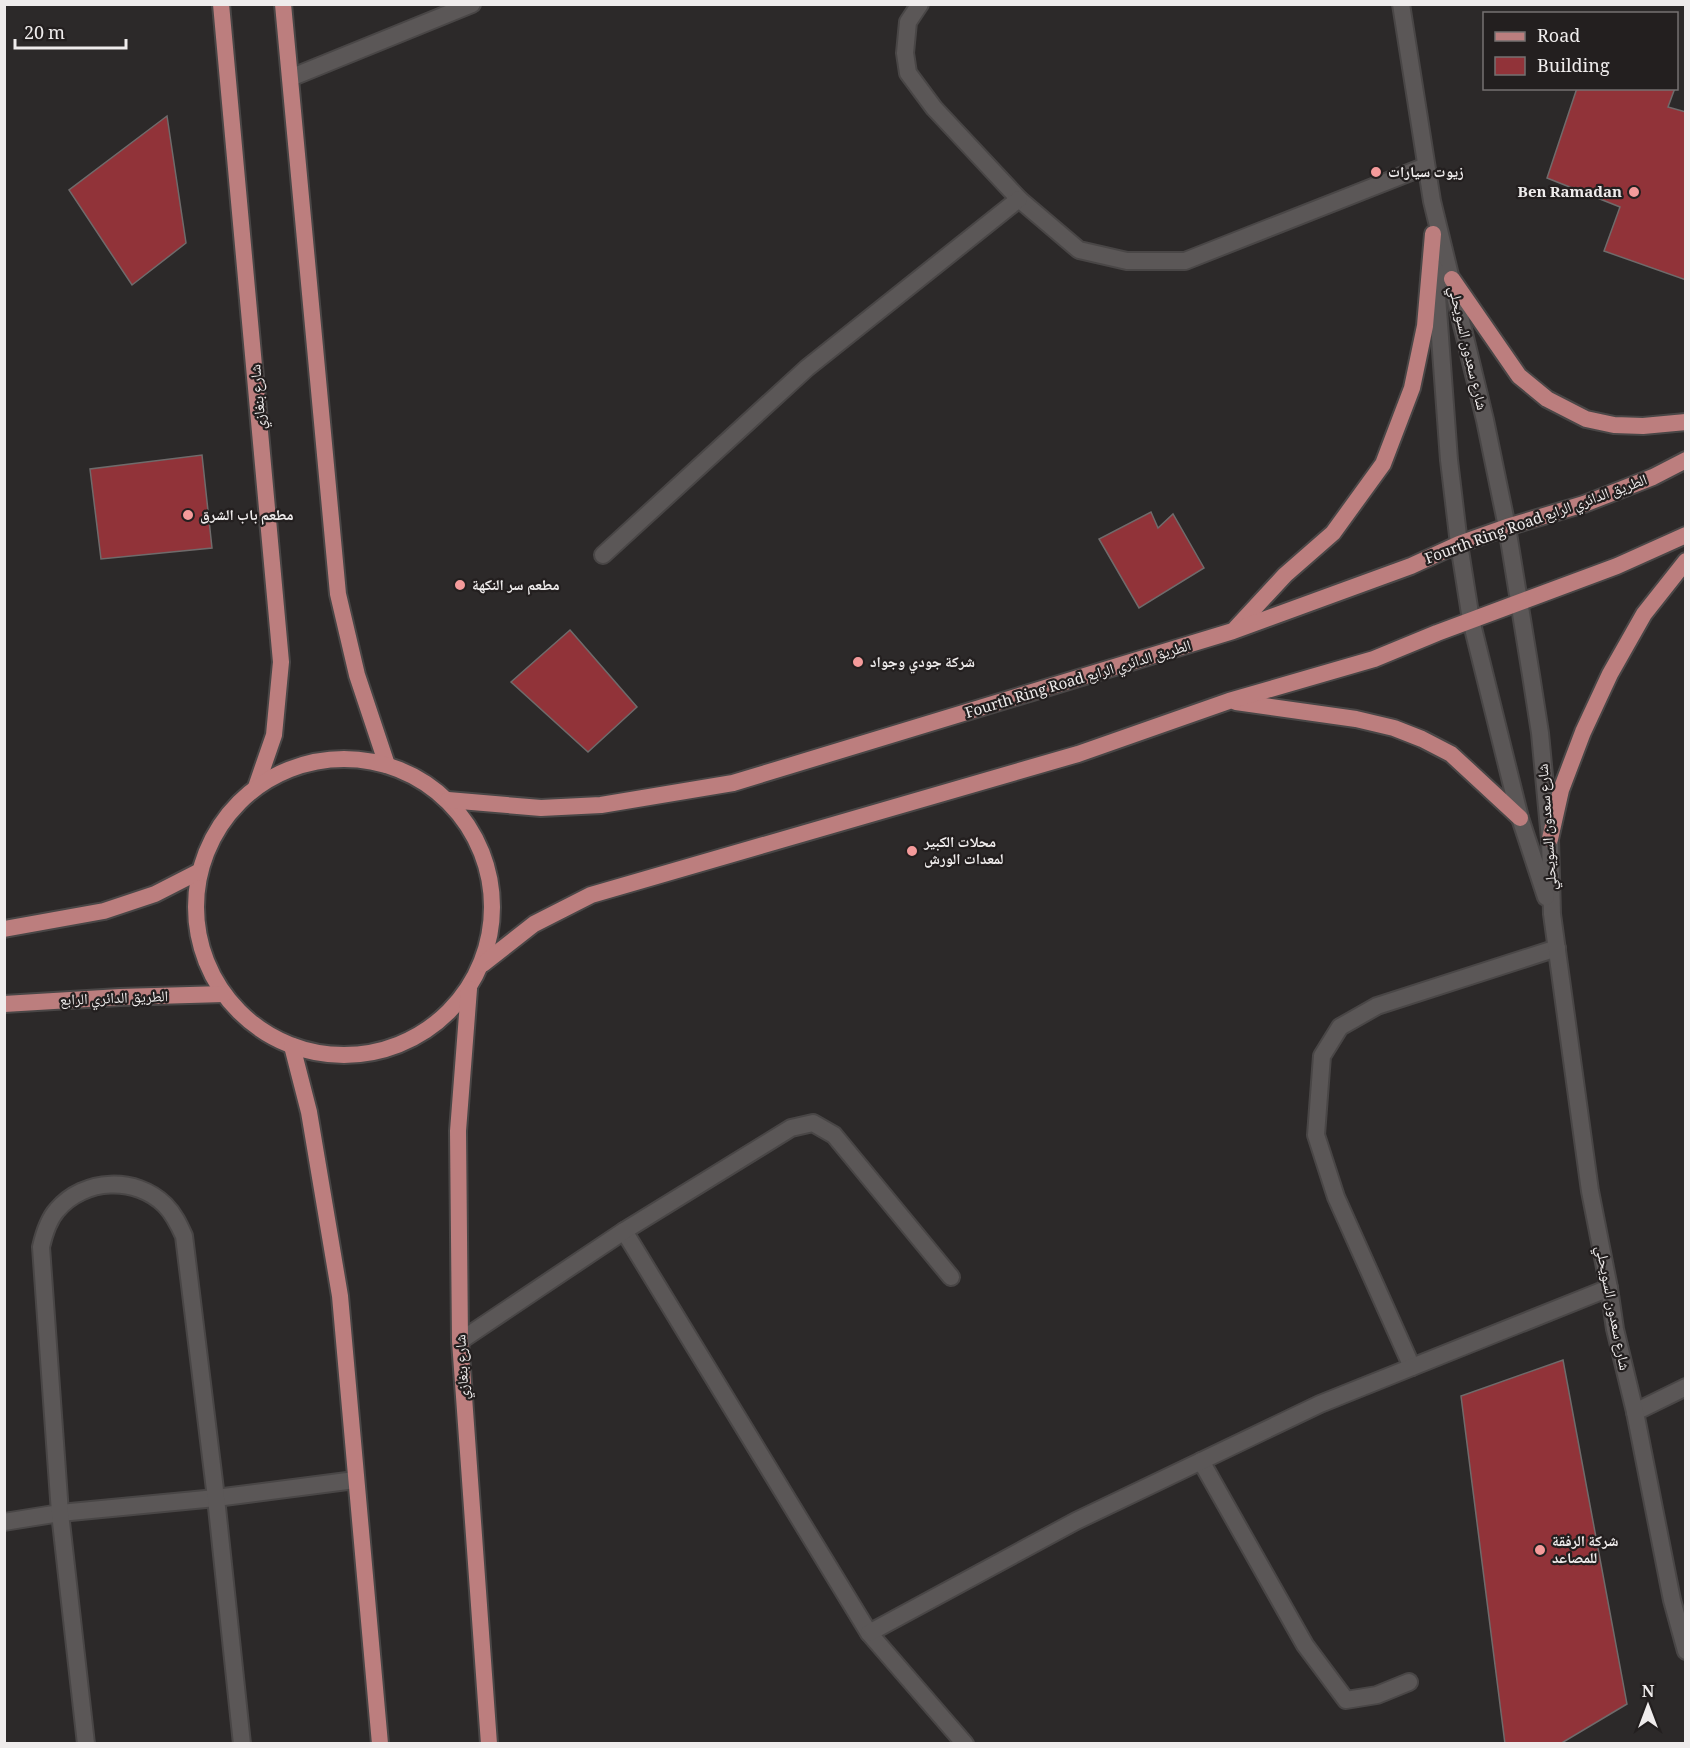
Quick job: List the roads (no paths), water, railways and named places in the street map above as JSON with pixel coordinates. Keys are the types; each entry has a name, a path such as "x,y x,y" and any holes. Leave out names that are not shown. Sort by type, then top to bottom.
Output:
{"main road":[{"name":"شارع بنغازي","path":"221,4 281,662 274,735 256,787"},
{"path":"283,4 338,594 357,675 387,765"},
{"path":"1233,631 1285,575 1333,533 1383,464 1412,388 1425,326 1433,234"},
{"path":"1452,279 1519,376 1547,399 1586,419 1614,424 1643,426 1686,422"},
{"name":"Fourth Ring Road الطريق الدائري الرابع","path":"448,800 542,808 601,805 733,783 1233,631 1411,566 1459,544 1584,504 1653,477 1686,460"},
{"path":"483,964 534,924 591,895 1078,754 1229,701 1374,659 1617,566 1686,535"},
{"path":"1550,839 1561,790 1583,732 1610,674 1644,614 1686,561"},
{"path":"1229,701 1356,719 1413,735 1451,754 1520,818"},
{"path":"332,759 360,759 387,765 416,777 448,800 471,828 486,860 494,894 492,930 483,964 469,989 450,1012 428,1030 397,1046 362,1055 326,1054 292,1046 266,1034 243,1016 224,994 210,972 199,940 195,897 208,847 220,825 237,805 256,787 279,773 305,764 332,759"},
{"path":"4,929 104,911 155,894 200,872"},
{"name":"شارع بنغازي","path":"469,989 458,1131 460,1341 489,1743"},
{"name":"الطريق الدائري الرابع","path":"4,1004 224,994"},
{"path":"292,1046 309,1112 340,1296 380,1743"}],"street":[{"path":"290,78 472,4"},
{"path":"920,4 908,22 905,53 908,73 934,108 1019,199 1079,250 1127,261 1185,261 1426,166"},
{"name":"شارع سعدون السويحلي","path":"1401,4 1432,201 1485,420 1507,527 1540,733 1550,839 1552,914 1590,1191 1615,1329 1635,1412 1672,1600 1686,1651"},
{"path":"603,555 807,368 1019,199"},
{"path":"1432,201 1441,366 1459,544 1471,620 1520,818 1552,914"},
{"path":"1412,1367 1336,1197 1316,1136 1322,1056 1340,1027 1377,1006 1557,948"},
{"path":"460,1341 624,1231 791,1128 813,1123 834,1136 951,1277"},
{"path":"86,1743 60,1513 41,1247 46,1228 57,1210 73,1196 92,1187 112,1184 131,1186 164,1204 176,1219 184,1236 216,1498 242,1743"},
{"path":"624,1231 869,1633 965,1743"},
{"path":"869,1633 1076,1521 1320,1404 1609,1288"},
{"path":"1635,1412 1686,1387"},
{"path":"1201,1461 1305,1645 1346,1700 1377,1695 1409,1682"},
{"path":"4,1522 60,1513 216,1498 355,1480"}],"place":[{"name":"زيوت سيارات","path":"1376,172"},
{"name":"Ben Ramadan","path":"1634,192"},
{"name":"مطعم باب الشرق","path":"188,515"},
{"name":"مطعم سر النكهة","path":"460,585"},
{"name":"شركة جودي وجواد","path":"858,662"},
{"name":"محلات الكبير لمعدات الورش","path":"912,851"},
{"name":"شركة الرفقة للمصاعد","path":"1540,1550"}]}
